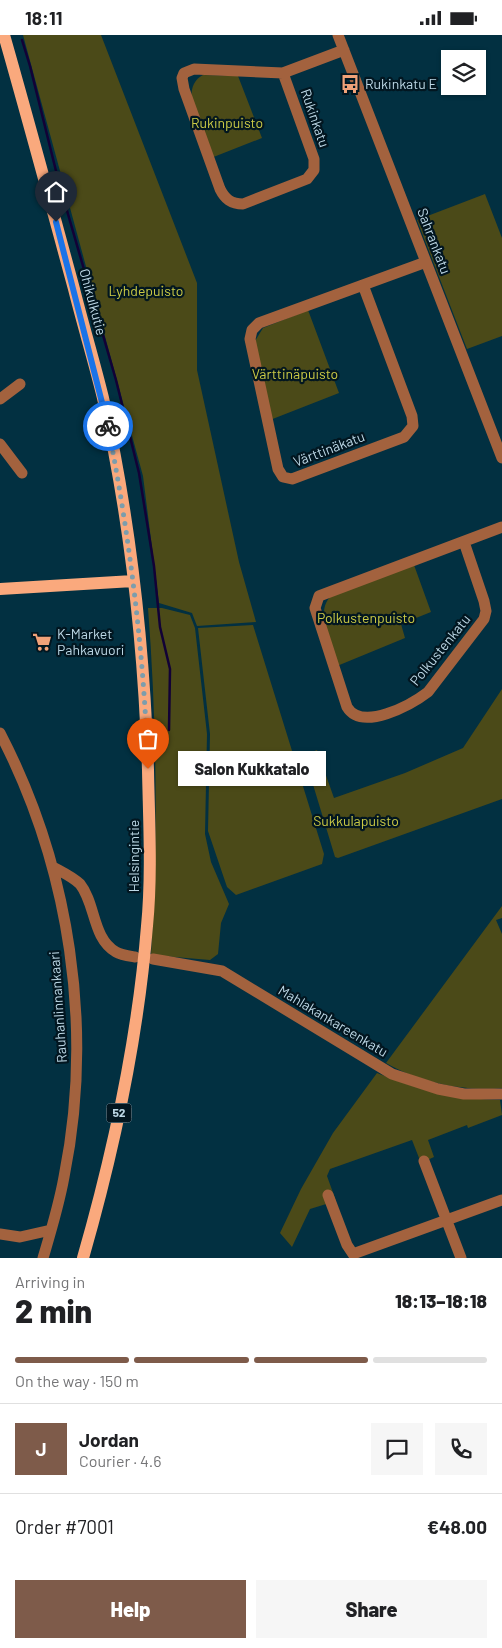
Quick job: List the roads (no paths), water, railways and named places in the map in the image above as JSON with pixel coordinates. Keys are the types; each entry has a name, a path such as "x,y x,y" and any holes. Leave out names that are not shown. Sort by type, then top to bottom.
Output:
{"main road":[{"name":"Ohikulkutie","path":"4,35 103,397 121,494 133,581"},
{"path":"0,589 133,581"},
{"name":"Helsingintie","path":"83,1258 100,1200 119,1113 134,1026 148,923 150,833 146,705 133,581"}],"street":[{"name":"Sahrankatu","path":"338,35 502,458"},
{"name":"Rukinkatu","path":"283,73 314,159 314,170 307,179 243,204 228,201 220,189 184,89 182,79 184,73 194,69 283,73 344,50"},
{"name":"Värttinäkatu","path":"363,285 412,416 413,426 404,437 292,479 287,479 283,477 278,469 270,437 250,339 252,329 259,323 363,285 426,262"},
{"path":"0,399 20,384"},
{"path":"0,444 22,473"},
{"name":"Polkustenkatu","path":"464,542 484,601 486,611 484,619 424,695 371,718 357,717 347,707 316,608 319,596 502,527"},
{"name":"Rauhanlinnankaari","path":"0,733 17,768 54,867 69,943 75,996 77,1074 64,1178 43,1258"},
{"path":"54,867 78,883 86,894 105,942 116,953 135,957"},
{"name":"Mahlakankareenkatu","path":"153,959 222,971 392,1074 438,1089 464,1094 502,1094"},
{"path":"424,1161 461,1258"},
{"path":"328,1195 347,1245 353,1254 502,1200"},
{"path":"0,1234 20,1237 51,1230"}],"waterway":[{"path":"22,40 59,183 116,380 139,473 154,566 160,627 170,669 169,730"}],"place":[{"name":"Rukinkatu E","path":"350,84"},
{"name":"K-Market Pahkavuori","path":"42,642"},
{"name":"Salon Kukkatalo","path":"148,769"}],"park label":[{"name":"Rukinpuisto","path":"227,123"},
{"name":"Lyhdepuisto","path":"146,291"},
{"name":"Värttinäpuisto","path":"295,374"},
{"name":"Polkustenpuisto","path":"366,618"},
{"name":"Sukkulapuisto","path":"356,821"}]}
